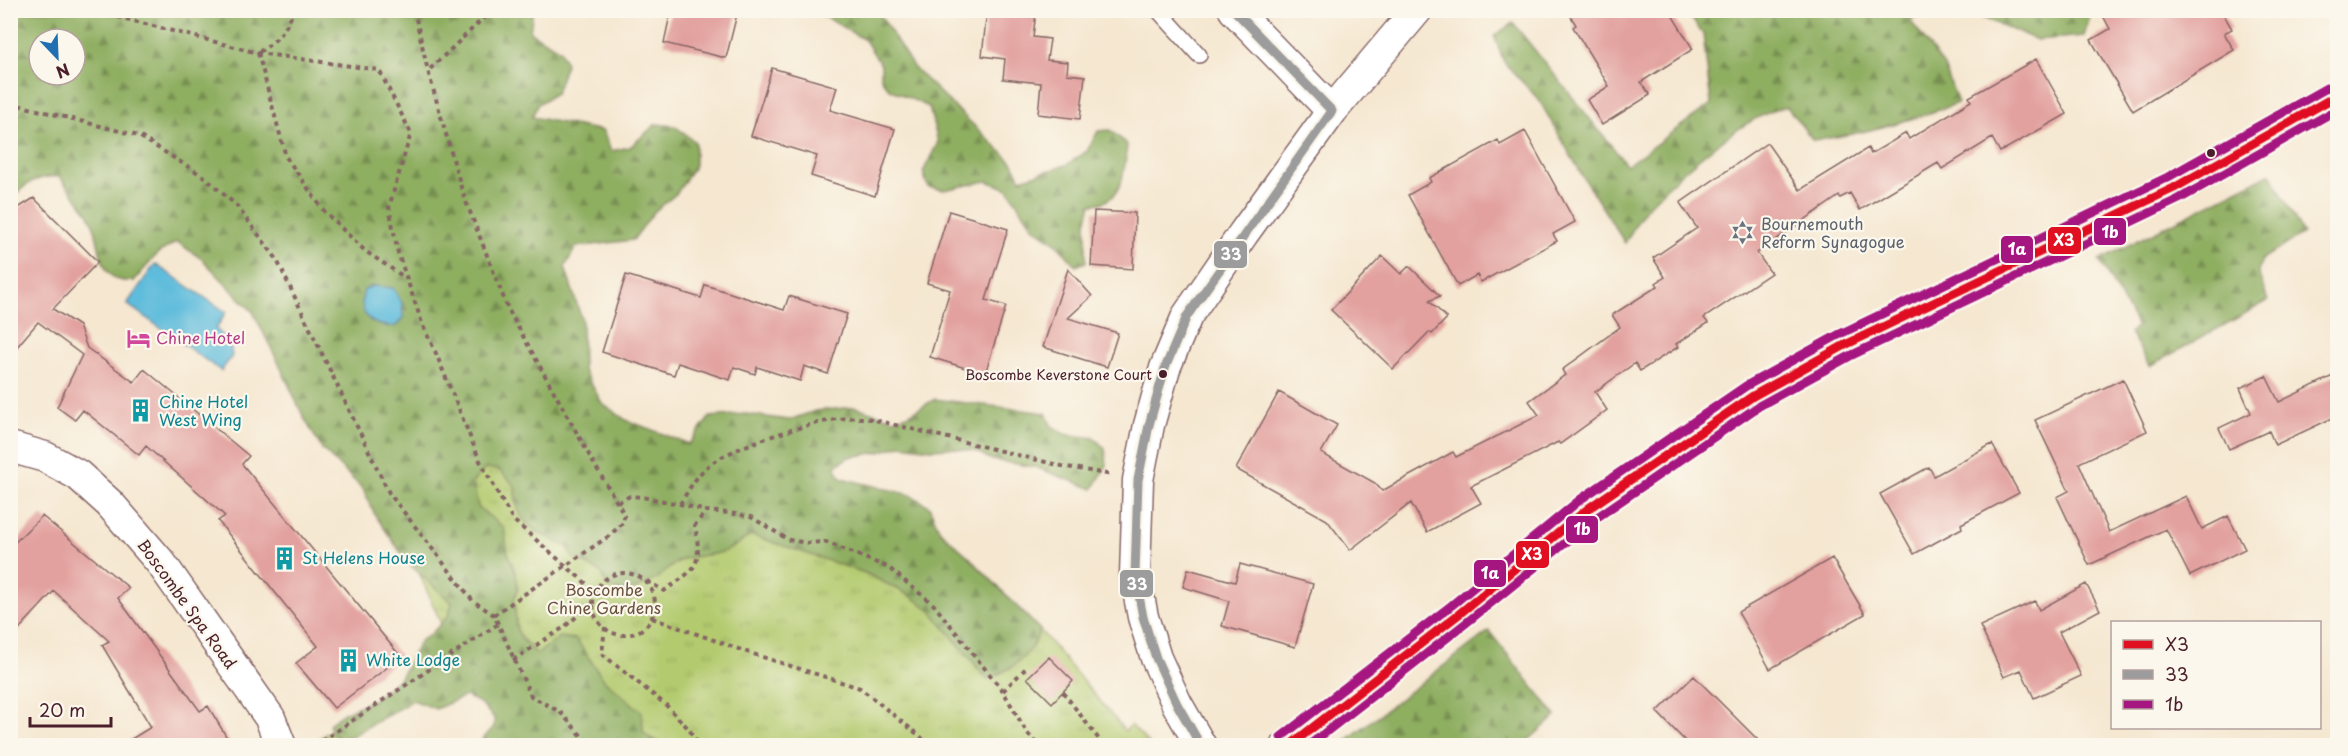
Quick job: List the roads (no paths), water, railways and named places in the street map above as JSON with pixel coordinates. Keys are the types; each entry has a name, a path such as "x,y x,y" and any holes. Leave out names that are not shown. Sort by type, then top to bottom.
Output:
{"main road":[{"path":"1288,746 1459,614 1590,508 1753,396 1855,340 2174,188 2337,95"}],"street":[{"path":"1234,10 1332,111"},
{"path":"1201,746 1177,704 1156,658 1143,617 1135,575 1137,480 1165,368 1187,316 1332,111 1417,10"},
{"name":"Boscombe Spa Road","path":"10,447 45,457 78,475 111,504 161,563 270,718 281,746"}],"lane":[{"path":"1158,10 1199,55"}],"water":[{"path":"155,264 226,312 216,329 230,343 232,356 221,371 127,304"},
{"path":"372,286 393,288 402,303 403,318 396,326 379,325 364,313 362,299 364,290"}],"place":[{"name":"Bournemouth Reform Synagogue","path":"1743,233"},
{"name":"Chine Hotel","path":"138,338"},
{"name":"Boscombe Keverstone Court","path":"1163,374"},
{"name":"Chine Hotel West Wing","path":"141,411"},
{"name":"St Helens House","path":"284,558"},
{"name":"White Lodge","path":"348,660"}],"park label":[{"name":"Boscombe Chine Gardens","path":"604,599"}]}
